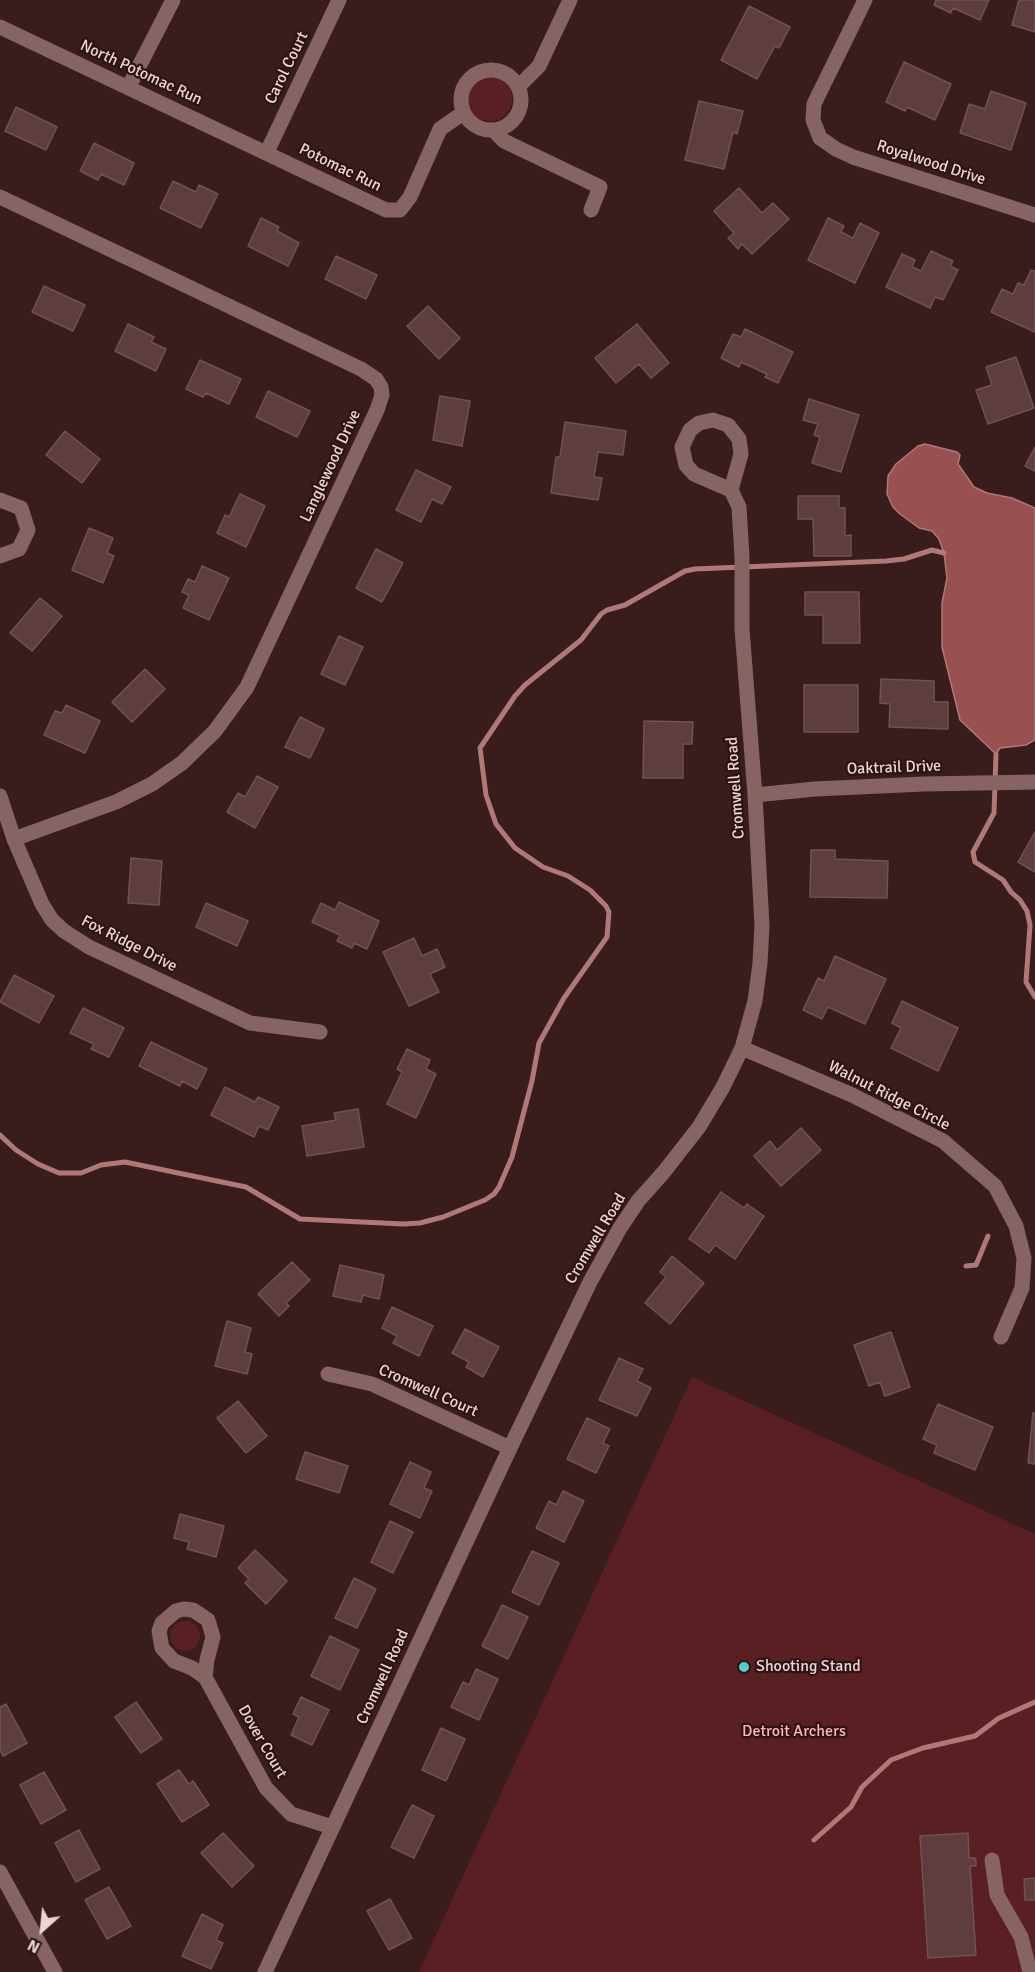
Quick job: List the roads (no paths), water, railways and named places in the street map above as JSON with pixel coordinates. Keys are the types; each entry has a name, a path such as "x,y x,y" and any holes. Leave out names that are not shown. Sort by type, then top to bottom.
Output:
{"street":[{"path":"129,86 173,0"},
{"name":"Carol Court","path":"267,152 339,0"},
{"path":"519,86 539,66 570,0"},
{"name":"Royalwood Drive","path":"865,0 814,104 813,120 820,138 853,157 1035,215"},
{"name":"North Potomac Run","path":"0,27 267,152"},
{"path":"489,69 501,71 519,86 520,110 514,120 504,127 493,130 480,129 463,113 460,101 462,89 468,79 478,72 489,69"},
{"name":"Potomac Run","path":"267,152 386,210 400,210 410,197 440,129 463,113"},
{"path":"493,130 504,141 600,187 591,210"},
{"name":"Langlewood Drive","path":"0,197 362,369 376,379 382,394 377,410 247,687 215,731 182,763 152,784 116,802 15,839"},
{"path":"713,420 728,425 739,439 741,454 731,490 694,474 686,465 682,447 690,430 699,423 713,420"},
{"name":"Cromwell Road","path":"265,1972 590,1282 638,1201 699,1127 742,1048 755,1001 762,935 755,795 742,629 739,507 731,490"},
{"path":"0,500 21,508 28,530 19,549 0,556"},
{"name":"Oaktrail Drive","path":"755,795 924,784 1035,782"},
{"name":"Fox Ridge Drive","path":"0,795 15,839 42,904 52,920 64,931 89,947 250,1023 320,1032"},
{"name":"Walnut Ridge Circle","path":"742,1048 852,1095 943,1141 995,1186 1016,1226 1024,1258 1022,1288 1002,1337"},
{"name":"Cromwell Court","path":"328,1374 372,1384 510,1448"},
{"path":"184,1609 201,1614 212,1628 213,1637 205,1677 192,1668 174,1661 162,1648 159,1631 162,1623 176,1611 184,1609"},
{"name":"Dover Court","path":"205,1677 266,1788 291,1814 332,1827"},
{"path":"992,1860 997,1895 1021,1937 1030,1972"},
{"path":"0,1872 56,1972"}],"waterway":[{"path":"0,1135 16,1150 38,1164 59,1173 81,1173 101,1165 125,1162 246,1187 300,1219 420,1223 443,1217 485,1200 499,1187 512,1157 532,1081 539,1043 564,998 607,937 609,912 590,890 568,876 543,867 515,848 496,824 486,795 480,748 515,696 525,685 581,640 601,614 625,605 685,571 886,561 904,559 932,550 944,553"},
{"path":"996,754 994,813 973,852 975,862 1003,880 1027,911 1030,925 1026,982 1035,997"},
{"path":"966,1266 976,1265 988,1236"},
{"path":"814,1840 851,1807 862,1787 891,1760 923,1748 975,1736 999,1718 1035,1702"}],"place":[{"name":"Shooting Stand","path":"744,1667"}],"park label":[{"name":"Detroit Archers","path":"794,1732"}]}
